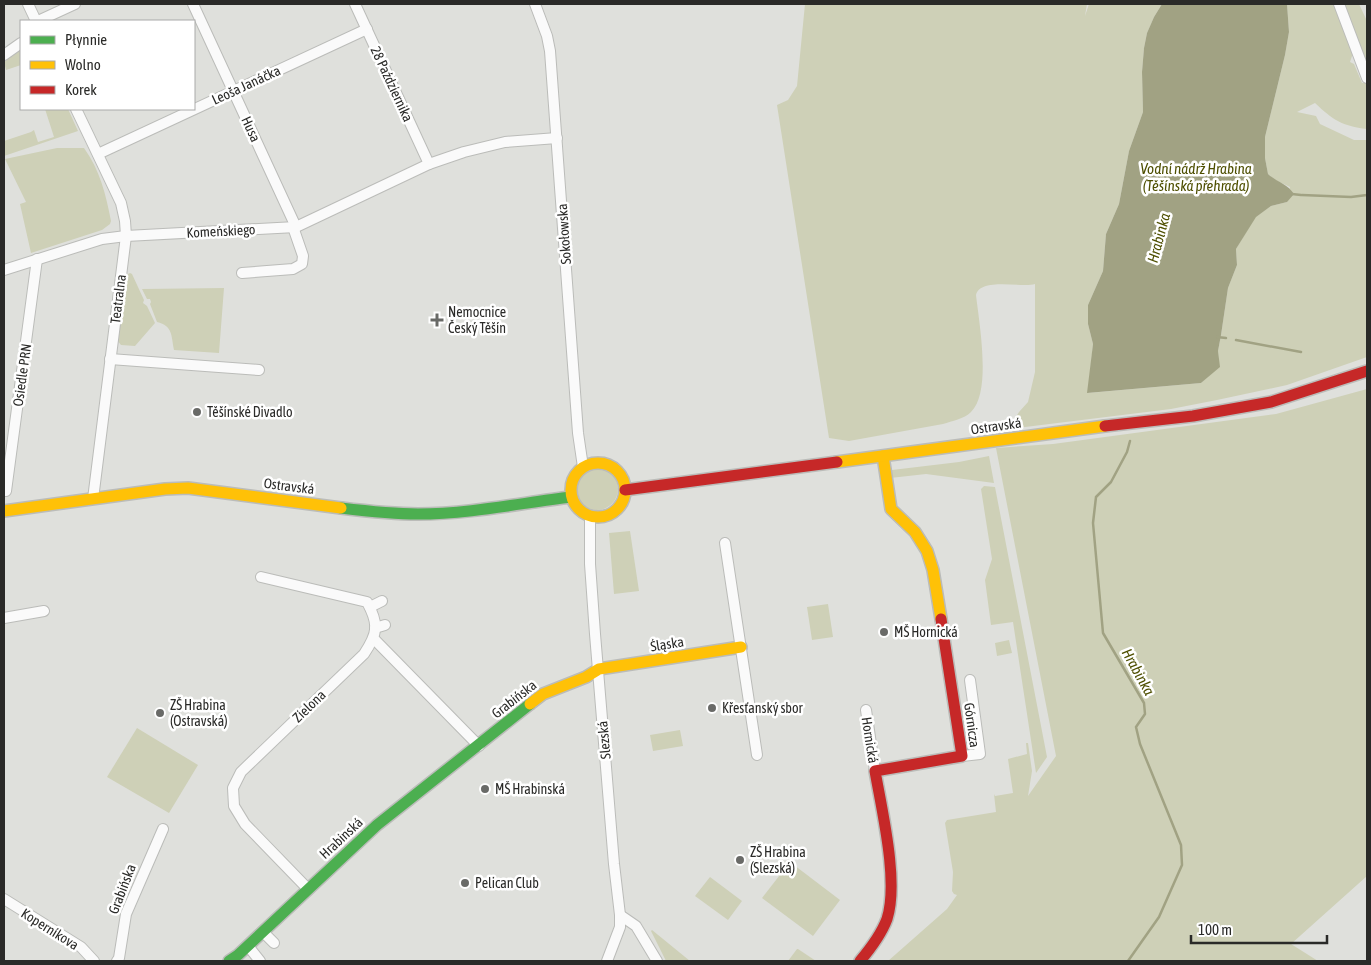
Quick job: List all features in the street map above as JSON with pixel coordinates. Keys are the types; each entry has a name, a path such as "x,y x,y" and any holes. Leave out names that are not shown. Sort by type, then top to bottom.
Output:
{"street":[{"path":"28,4 36,20"},
{"path":"39,20 75,4"},
{"name":"Husa","path":"193,4 295,227 303,256 302,264 293,269 242,273"},
{"name":"28 Października","path":"355,4 429,164"},
{"name":"Sokołowska","path":"535,4 543,23 550,51 578,433 584,467"},
{"path":"1339,4 1367,76"},
{"name":"Leoša Janáčka","path":"195,109 367,29"},
{"path":"4,55 20,44"},
{"name":"Teatralna","path":"76,110 120,203 125,221 126,236 92,499"},
{"name":"Leoša Janáčka","path":"98,154 193,110"},
{"name":"Komeńskiego","path":"4,270 102,239 126,236 295,227 429,164 464,152 505,142 557,138"},
{"name":"Osiedle PRN","path":"6,491 37,259"},
{"path":"110,359 259,370"},
{"name":"Ostravská","path":"625,490 1193,416 1271,402 1367,371"},
{"name":"Górnicza","path":"875,771 962,756 933,570 927,551 915,532 892,509 883,456"},
{"path":"596,463 610,466 620,474 625,490 622,502 614,512 602,517 590,516 578,509 571,497 572,482 578,472 584,467 596,463"},
{"name":"Ostravská","path":"4,511 142,491 188,488 373,512 419,514 469,510 571,497"},
{"name":"Slezská","path":"590,516 590,564 614,864 620,915 620,927 607,961"},
{"path":"725,543 757,755"},
{"path":"261,577 367,602 380,627 374,640 479,746"},
{"path":"370,607 382,601"},
{"path":"4,618 44,612"},
{"name":"Zielona","path":"308,889 245,824 233,802 233,788 241,772 364,654 374,640"},
{"name":"Śląska","path":"599,669 741,648"},
{"name":"Grabińska","path":"479,746 543,694 586,677 599,669"},
{"path":"962,756 980,754 970,680"},
{"name":"Hornická","path":"866,710 875,771"},
{"name":"Hrabinská","path":"229,961 264,932 377,825 479,746"},
{"path":"860,961 868,954 886,922 891,903 892,878 875,771"},
{"name":"Grabińska","path":"116,961 119,958 126,914 163,828"},
{"name":"Koperníkova","path":"4,899 81,947 94,961"},
{"path":"620,915 636,926 657,961"},
{"path":"264,932 274,944"},
{"path":"248,946 260,961"}],"shaded area":[{"path":"805,4 1087,4 1085,16 1089,4 1162,4 1147,33 1142,72 1143,112 1129,151 1119,204 1106,234 1103,271 1088,305 1088,324 1093,344 1088,393 1201,383 1219,367 1218,351 1228,288 1237,265 1236,249 1255,217 1271,206 1287,202 1290,187 1275,180 1268,174 1265,158 1265,137 1289,32 1287,4 1359,4 1367,21 1367,64 1361,52 1353,53 1350,62 1354,64 1362,83 1367,82 1367,129 1338,121 1315,103 1297,112 1316,116 1320,124 1354,140 1367,140 1367,357 1287,385 1217,400 1171,409 1017,428 1014,420 1028,402 1035,372 1035,284 985,286 976,295 983,356 983,373 977,402 971,412 961,418 943,424 849,441 829,438 777,105 788,100 797,86"},
{"path":"20,51 20,65 6,70 4,62"},
{"path":"45,110 68,110 78,131 4,156 4,141 34,130 38,142 54,137"},
{"path":"57,148 84,148 90,156 102,183 111,221 102,230 31,253 20,204 26,202 5,159"},
{"path":"130,273 144,300 143,303 147,306 155,323 135,346 121,345 117,340 126,275"},
{"path":"224,288 219,353 174,350 169,329 157,322 150,299 147,299 142,289"},
{"path":"1367,389 1367,876 1291,944 1318,961 888,961 947,909 957,895 952,891 953,872 945,823 947,820 996,812 994,794 995,796 1013,793 1008,759 1027,754 1026,743 1028,743 1032,771 1028,796 1056,756 996,448 1053,444 1276,414"},
{"path":"989,456 994,483 926,474 890,478 892,470 959,462"},
{"path":"597,468 612,474 618,489 612,504 597,510 582,504 576,489 582,474"},
{"path":"984,486 995,487 1047,757 1036,773 1013,622 991,625 985,580 992,559 981,489"},
{"path":"630,531 639,591 614,594 609,533"},
{"path":"828,604 833,637 812,640 807,607"},
{"path":"1009,640 1012,653 997,656 995,643"},
{"path":"137,728 198,765 169,813 107,777"},
{"path":"680,730 683,746 653,751 650,735"},
{"path":"790,862 840,900 813,936 762,898"},
{"path":"710,877 742,901 728,920 695,896"},
{"path":"652,930 690,961 666,961"},
{"path":"798,949 816,961 788,961"}],"water":[{"name":"Vodní nádrž Hrabina (Těšínská přehrada)","path":"1162,4 1287,4 1289,32 1265,137 1265,158 1268,174 1289,188 1294,194 1287,202 1271,206 1256,217 1236,249 1237,265 1228,288 1218,351 1220,367 1201,383 1087,393 1093,344 1088,324 1088,305 1103,271 1106,234 1119,204 1129,151 1143,112 1142,72 1147,33"}],"waterway":[{"path":"1292,194 1301,195"},
{"path":"1302,195 1351,197 1367,195"},
{"path":"1217,337 1226,338"},
{"path":"1236,340 1301,352"},
{"name":"Hrabinka","path":"1128,961 1159,917 1182,865 1181,845 1140,744 1136,727 1145,714 1144,703 1103,633 1093,523 1096,497 1111,482 1127,452 1130,441"}],"traffic: fast":[{"path":"341,508 437,514 571,497"},
{"path":"229,961 238,955 377,825 530,704"}],"traffic: slow":[{"path":"837,462 1105,426"},
{"path":"883,456 891,509 915,532 927,551 933,570 941,619"},
{"path":"598,463 608,465 617,471 623,480 625,490 623,500 617,509 608,515 598,517 588,515 579,509 573,500 571,490 573,480 579,471 588,465 598,463"},
{"path":"4,511 165,489 188,488 341,508"},
{"path":"530,704 543,694 586,677 599,669 741,647"}],"traffic: jam":[{"path":"1105,426 1193,416 1271,402 1367,371"},
{"path":"625,490 837,462"},
{"path":"860,961 882,930 887,919 890,904 891,886 888,846 875,771 962,756 941,619"}],"place":[{"name":"Nemocnice Český Těšín","path":"437,320"},
{"name":"Těšínské Divadlo","path":"197,412"},
{"name":"MŠ Hornická","path":"884,632"},
{"name":"Křesťanský sbor","path":"712,708"},
{"name":"ZŠ Hrabina (Ostravská)","path":"160,713"},
{"name":"MŠ Hrabinská","path":"485,789"},
{"name":"ZŠ Hrabina (Slezská)","path":"740,860"},
{"name":"Pelican Club","path":"465,883"}]}
